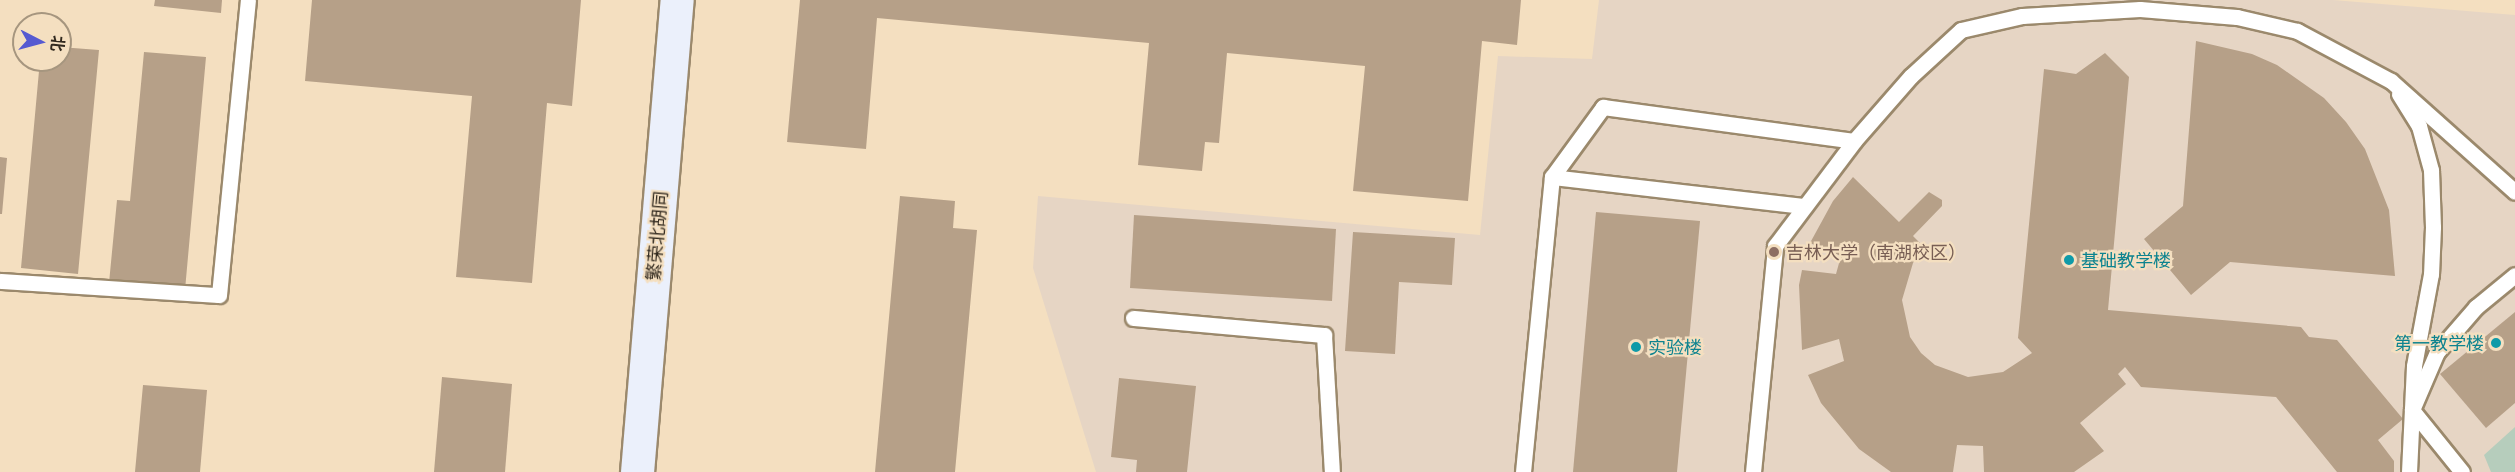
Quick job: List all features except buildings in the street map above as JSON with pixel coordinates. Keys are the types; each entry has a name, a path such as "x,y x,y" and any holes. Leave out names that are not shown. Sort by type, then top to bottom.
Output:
{"street":[{"name":"繁荣北胡同","path":"637,472 677,0"}],"lane":[{"path":"0,281 219,295 248,0"},
{"path":"1753,472 1775,246 1854,141 1911,76 1961,30 2022,16 2140,9 2237,17 2297,31 2391,81 2515,192"},
{"path":"2391,81 2419,126 2431,170 2431,274 2414,366 2409,472"},
{"path":"1523,472 1552,177 1603,107 1854,141"},
{"path":"1552,177 1804,206"},
{"path":"2412,410 2437,352 2476,308 2515,275"},
{"path":"1133,318 1324,335 1332,472"},
{"path":"2412,410 2462,472"}],"shaded area":[{"name":"吉林大学（南湖校区）","path":"1599,0 2333,0 2515,15 2515,472 1096,472 1033,268 1038,196 1480,235 1498,56 1592,59"}],"green space":[{"path":"2515,427 2515,472 2491,472 2484,455"}],"place":[{"name":"吉林大学（南湖校区）","path":"1774,252"},
{"name":"基础教学楼","path":"2069,260"},
{"name":"第一教学楼","path":"2496,343"},
{"name":"实验楼","path":"1636,347"}]}
